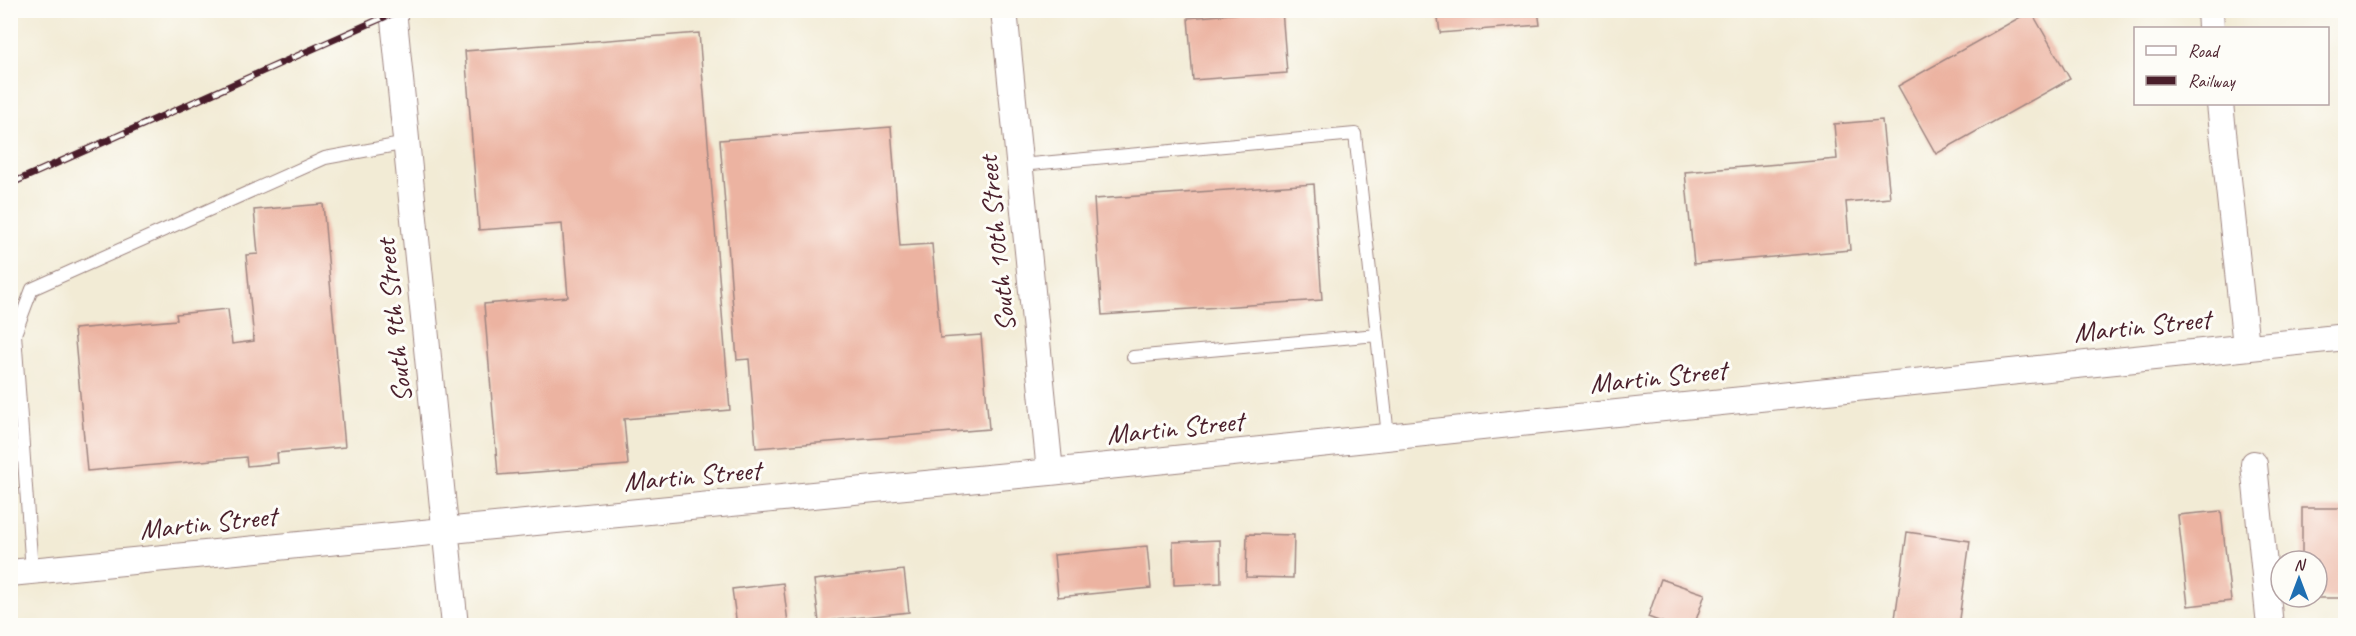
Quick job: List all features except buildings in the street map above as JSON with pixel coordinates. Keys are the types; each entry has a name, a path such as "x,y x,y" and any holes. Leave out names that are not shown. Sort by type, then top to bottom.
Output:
{"street":[{"name":"South 9th Street","path":"393,10 454,626"},
{"name":"South 10th Street","path":"1004,10 1050,472"},
{"path":"2210,10 2211,27"},
{"path":"2220,105 2246,346"},
{"name":"Martin Street","path":"21,572 1050,472 2246,346 2346,338"},
{"path":"2254,464 2270,626"}],"lane":[{"path":"1020,165 1355,134 1388,436"},
{"path":"21,572 15,334 32,289 325,158 407,143"},
{"path":"1133,357 1377,335"}],"railway":[{"path":"10,184 400,10"}]}
